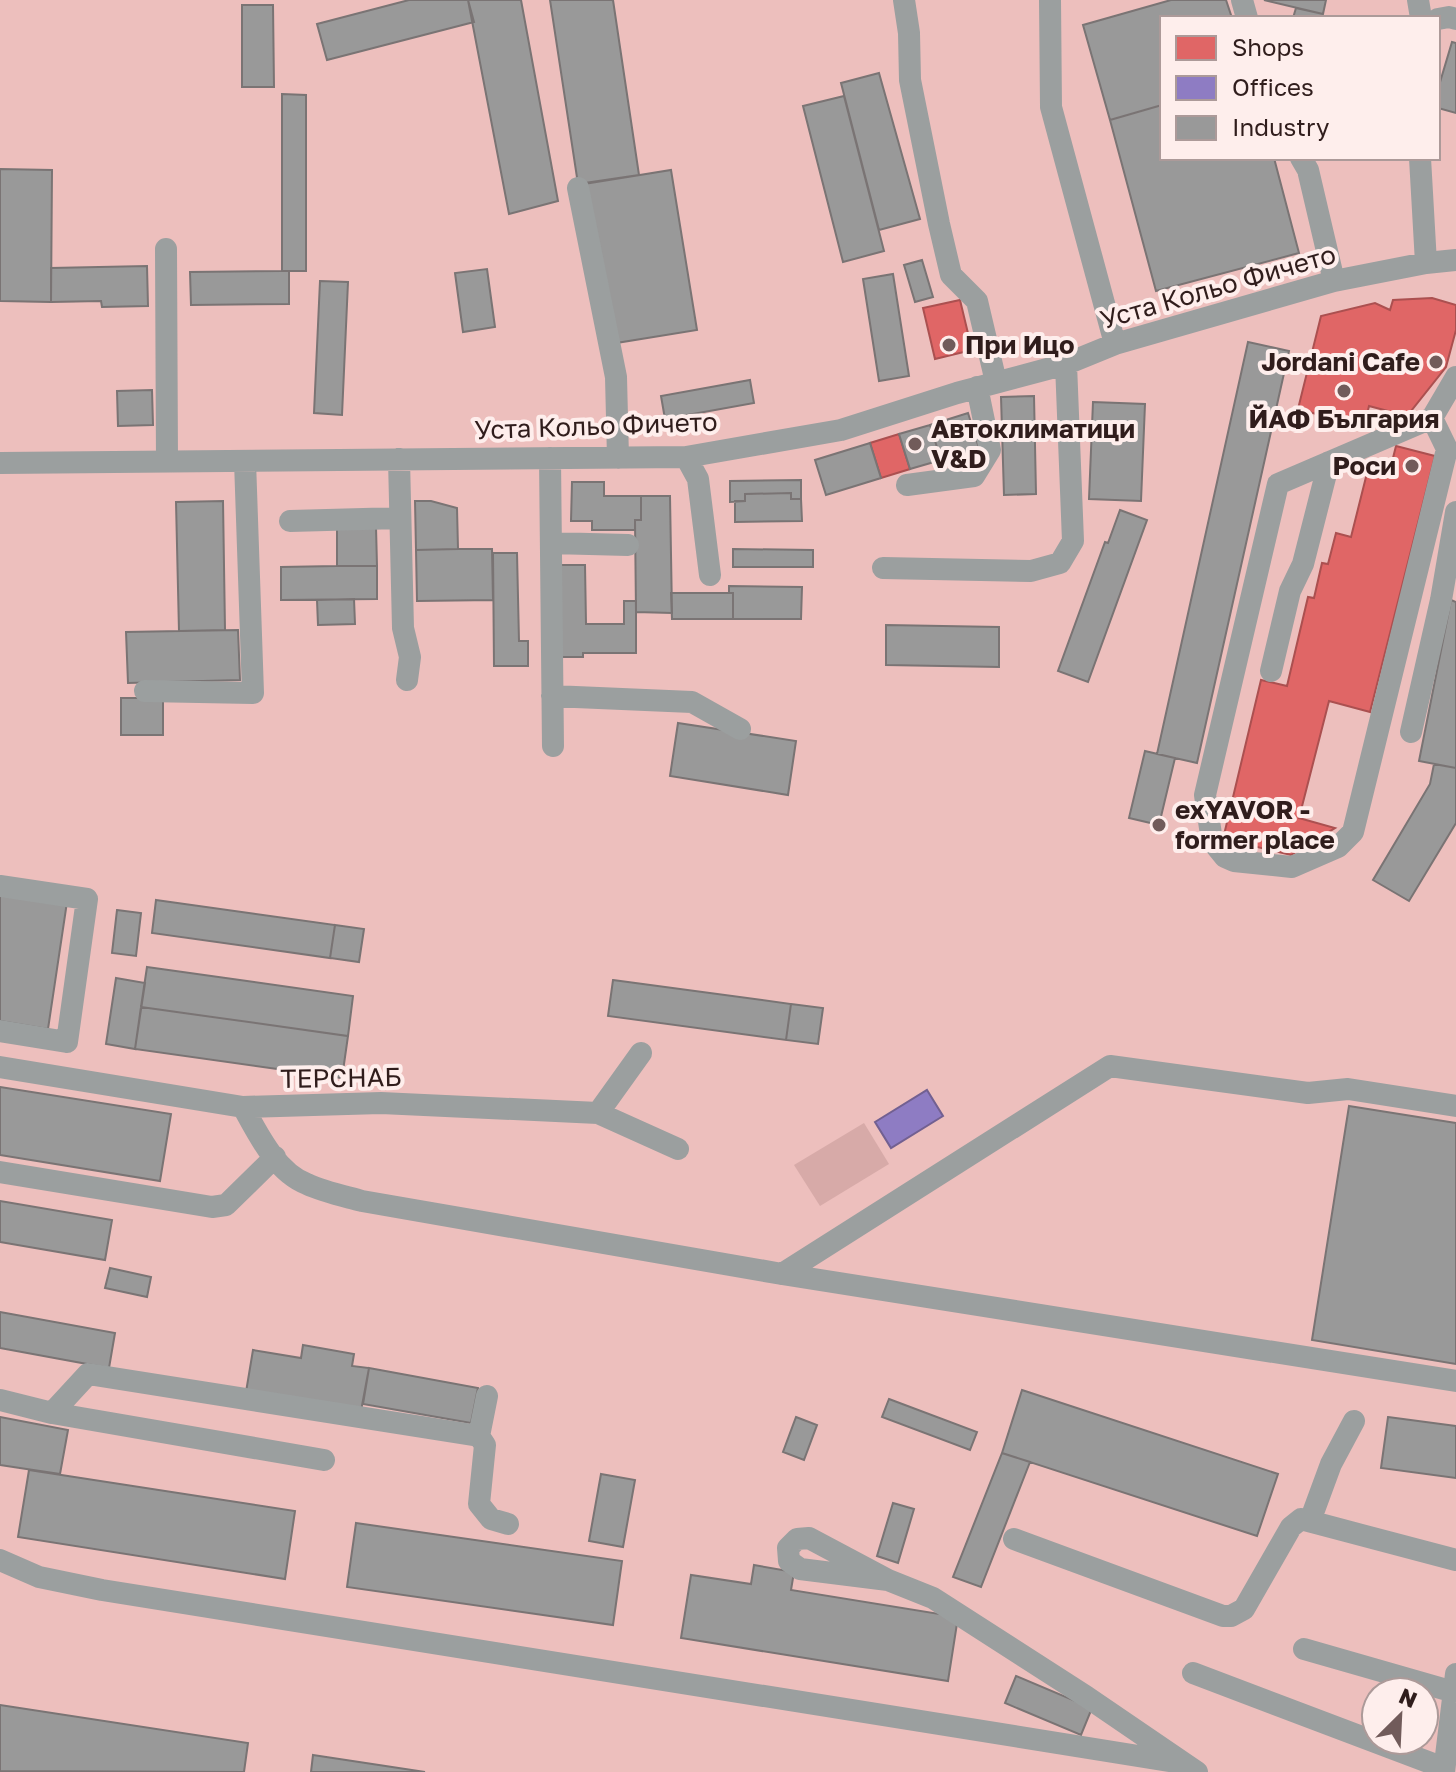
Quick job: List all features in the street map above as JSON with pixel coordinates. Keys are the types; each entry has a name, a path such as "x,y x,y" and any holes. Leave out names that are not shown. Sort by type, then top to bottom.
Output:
{"street":[{"path":"904,0 909,33 910,80 951,275 977,301 990,450 974,476 907,485"},
{"path":"1050,0 1051,107 1115,344"},
{"path":"1302,160 1308,170 1334,281"},
{"path":"1420,160 1426,263"},
{"path":"578,188 616,377 618,458"},
{"path":"166,249 167,461"},
{"name":"Уста Кольо Фичето","path":"0,463 686,457 841,430 986,384 1066,364 1115,344 1334,281 1456,260"},
{"path":"883,568 1031,571 1060,563 1073,541 1066,364"},
{"path":"1432,418 1447,449 1353,832 1338,847 1292,867 1234,861 1225,857 1212,841 1205,795 1278,484 1432,418 1456,377"},
{"path":"686,457 698,479 710,575"},
{"path":"550,458 553,746"},
{"path":"399,459 403,628 410,657 407,680"},
{"path":"145,691 253,693 245,461"},
{"path":"1271,671 1290,591 1303,564 1329,462"},
{"path":"1411,732 1441,600 1456,512"},
{"path":"290,521 400,518"},
{"path":"551,543 628,545"},
{"path":"552,696 692,702 740,729"},
{"path":"0,886 87,899 67,1042 0,1031"},
{"path":"598,1113 641,1053"},
{"path":"782,1274 1110,1066 1308,1093 1348,1089 1456,1106"},
{"name":"ТЕРСНАБ","path":"0,1067 243,1107 381,1103 598,1113 678,1149"},
{"path":"243,1107 275,1157 305,1184 362,1201 782,1274 1456,1381"},
{"path":"0,1172 212,1207 226,1205 275,1157"},
{"path":"52,1413 88,1374 479,1436"},
{"path":"487,1396 479,1436 485,1445 479,1504 491,1519 508,1524"},
{"path":"0,1400 52,1413 324,1460"},
{"path":"1310,1521 1331,1464 1354,1421"},
{"path":"1014,1539 1231,1616 1244,1609 1293,1523 1301,1519 1456,1560"},
{"path":"0,1560 39,1577 102,1590 1190,1768"},
{"path":"888,1580 933,1598 1190,1768"},
{"path":"1193,1673 1444,1770 1455,1683 1304,1649"}],"shaded area":[{"path":"0,0 1456,0 1456,1772 0,1772"},
{"path":"864,1123 889,1164 820,1206 794,1165"}],"building: Shops":[{"path":"1432,298 1456,305 1456,330 1446,367 1407,416 1369,406 1364,427 1298,409 1321,316 1375,303 1390,310 1393,300"},
{"path":"960,300 972,350 935,359 923,308"},
{"path":"899,434 910,469 881,478 870,443"},
{"path":"1396,446 1435,456 1370,712 1329,701 1299,818 1335,828 1291,855 1223,839 1261,680 1287,686 1308,597 1314,598 1322,563 1328,564 1336,533 1351,537 1368,469 1389,474"}],"building: Offices":[{"path":"927,1090 943,1116 891,1148 875,1122"}],"building: Industry":[{"path":"409,0 468,0 474,22 327,60 317,24"},
{"path":"468,0 521,0 558,201 509,214"},
{"path":"550,0 613,0 639,175 578,184"},
{"path":"1171,0 1226,0 1231,16 1160,16 1160,106 1110,120 1083,25"},
{"path":"1264,0 1326,0 1323,14"},
{"path":"242,5 273,5 274,87 242,87"},
{"path":"1296,8 1323,14 1322,16 1294,16"},
{"path":"1452,42 1456,43 1456,113 1440,109 1440,82"},
{"path":"879,73 920,219 879,230 841,83"},
{"path":"282,94 306,95 306,271 282,271"},
{"path":"844,96 884,251 843,262 803,106"},
{"path":"1160,106 1160,160 1275,160 1299,253 1156,291 1110,120"},
{"path":"0,169 52,170 51,302 0,301"},
{"path":"671,170 697,330 610,344 584,184"},
{"path":"922,260 933,297 915,302 904,265"},
{"path":"147,266 148,306 102,307 101,301 51,302 51,268"},
{"path":"487,269 495,327 463,332 455,273"},
{"path":"289,271 289,304 191,305 190,272"},
{"path":"893,274 909,376 879,381 863,279"},
{"path":"320,281 348,282 342,415 314,413"},
{"path":"1248,342 1289,351 1197,763 1157,754"},
{"path":"750,380 754,403 665,419 661,396"},
{"path":"152,390 153,425 118,426 117,391"},
{"path":"1034,396 1036,494 1004,495 1001,397"},
{"path":"1093,402 1145,404 1141,501 1089,499"},
{"path":"968,413 979,448 941,460 930,425"},
{"path":"930,425 941,460 910,469 899,434"},
{"path":"870,443 881,478 826,495 815,460"},
{"path":"801,480 801,499 791,499 791,493 745,494 745,501 730,502 730,481"},
{"path":"572,482 604,482 604,496 641,496 641,520 635,520 635,530 592,530 592,521 571,521"},
{"path":"791,493 791,499 801,499 802,521 735,522 735,501 745,501 745,494"},
{"path":"641,496 670,496 672,613 636,612 635,520 641,520"},
{"path":"223,501 225,630 179,631 176,502"},
{"path":"415,501 431,501 457,508 458,549 416,550"},
{"path":"1120,510 1147,520 1088,682 1058,671 1105,542 1108,543"},
{"path":"337,527 376,527 377,566 337,566"},
{"path":"492,549 493,600 417,601 416,550"},
{"path":"733,549 813,550 813,567 733,567"},
{"path":"493,553 517,553 519,641 528,641 528,666 494,666"},
{"path":"557,565 585,565 586,624 624,624 624,601 636,601 636,653 583,653 583,657 558,657"},
{"path":"377,566 377,599 281,600 281,567"},
{"path":"729,586 802,587 801,619 733,619 733,593 729,593"},
{"path":"671,593 733,593 733,619 672,619"},
{"path":"354,599 355,624 318,625 317,600"},
{"path":"1451,600 1456,602 1456,768 1419,761"},
{"path":"886,625 999,627 999,667 886,665"},
{"path":"238,630 240,680 128,683 126,632"},
{"path":"121,698 163,698 163,735 121,735"},
{"path":"678,723 796,741 788,795 670,776"},
{"path":"1145,751 1175,758 1159,825 1129,818"},
{"path":"1434,764 1456,768 1456,823 1409,901 1373,880 1430,784"},
{"path":"0,891 67,902 48,1029 0,1021"},
{"path":"156,900 335,925 330,958 152,933"},
{"path":"117,910 141,913 136,956 112,953"},
{"path":"335,925 364,929 359,962 330,958"},
{"path":"147,967 353,996 348,1036 141,1007"},
{"path":"116,978 145,983 135,1049 106,1044"},
{"path":"613,980 791,1004 786,1040 608,1016"},
{"path":"791,1004 823,1008 818,1044 786,1040"},
{"path":"141,1007 348,1036 342,1078 135,1049"},
{"path":"0,1087 171,1114 160,1181 0,1155"},
{"path":"1349,1106 1456,1123 1456,1364 1312,1340"},
{"path":"0,1201 112,1220 105,1260 0,1242"},
{"path":"110,1268 151,1277 147,1297 105,1288"},
{"path":"0,1312 115,1333 109,1368 0,1348"},
{"path":"303,1345 354,1354 352,1366 369,1368 361,1411 246,1392 253,1350 301,1358"},
{"path":"369,1368 478,1388 471,1423 363,1404"},
{"path":"1022,1390 1278,1474 1257,1536 1002,1453"},
{"path":"889,1399 977,1432 970,1450 882,1417"},
{"path":"0,1417 68,1430 60,1474 0,1465"},
{"path":"796,1417 817,1425 804,1460 783,1452"},
{"path":"1388,1417 1456,1426 1456,1478 1381,1468"},
{"path":"1002,1453 1030,1462 981,1587 953,1577"},
{"path":"29,1470 295,1511 285,1579 18,1537"},
{"path":"601,1474 635,1480 623,1547 589,1541"},
{"path":"893,1503 914,1509 898,1563 877,1556"},
{"path":"356,1523 622,1561 613,1625 347,1587"},
{"path":"754,1565 794,1572 791,1590 958,1617 948,1681 681,1638 691,1575 751,1584"},
{"path":"1016,1676 1092,1708 1081,1735 1005,1703"},
{"path":"0,1705 248,1743 244,1772 0,1771"},
{"path":"313,1755 425,1772 311,1772"}],"place":[{"name":"При Ицо","path":"949,345"},
{"name":"Jordani Cafe","path":"1436,362"},
{"name":"ЙАФ България","path":"1344,391"},
{"name":"Автоклиматици V&D","path":"915,444"},
{"name":"Роси","path":"1412,466"},
{"name":"exYAVOR - former place","path":"1159,825"}]}
